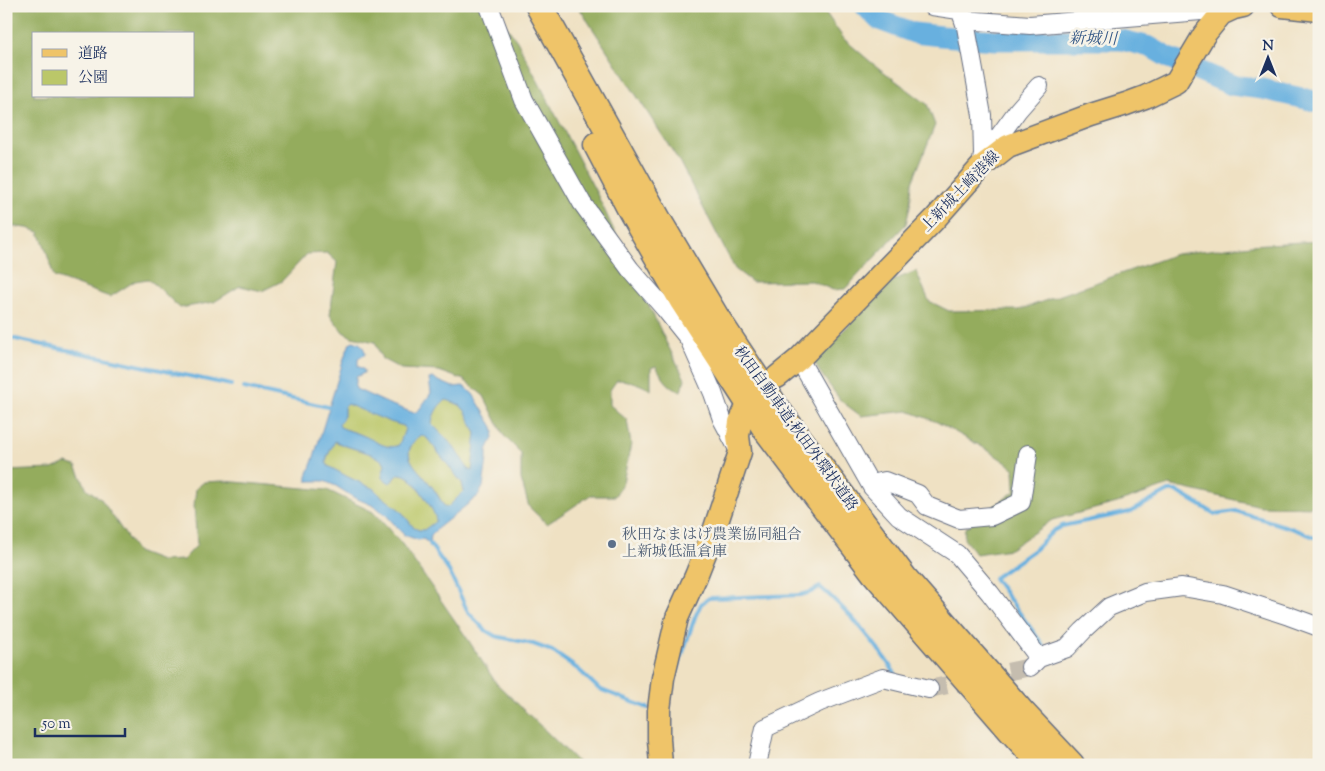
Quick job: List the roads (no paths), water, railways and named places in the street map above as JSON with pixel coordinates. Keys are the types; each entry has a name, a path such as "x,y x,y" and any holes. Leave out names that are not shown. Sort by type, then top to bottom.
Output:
{"highway":[{"name":"秋田自動車道;秋田外環状道路","path":"526,6 630,210 683,301 766,429 874,572 1043,765"},
{"name":"秋田自動車道;秋田外環状道路","path":"540,6 662,227 715,316 778,411 904,578 1023,714 1071,765"}],"main road":[{"path":"1221,14 1243,6"},
{"path":"1282,6 1318,10"},
{"name":"上新城土崎港線","path":"777,377 799,359 934,220 982,167 1008,146 1090,114 1145,97 1176,82 1204,35 1221,14"},
{"path":"661,765 659,710 663,678 677,618 712,536 740,452 738,436 740,422 745,412"}],"street":[{"path":"489,6 524,100 572,186 582,203 630,269 689,339 714,394 722,419 740,452"},
{"path":"932,6 962,16 1030,25 1213,10 1221,14"},
{"path":"962,16 982,115 982,167"},
{"path":"982,167 997,139 1018,110 1039,86"},
{"path":"799,359 872,487 900,516 957,554 990,593 1034,662 1067,648 1082,631 1109,607 1145,592 1182,587 1223,594 1319,627"},
{"path":"871,484 885,481 918,494 927,506 959,519 992,516 1021,502 1028,454"},
{"path":"758,765 765,728 820,702 883,678 929,689"}],"water":[{"path":"353,341 360,344 366,354 358,359 358,366 364,370 364,373 356,377 356,389 414,413 419,410 431,393 429,379 432,378 453,387 463,386 473,394 493,427 493,438 487,450 483,487 478,496 431,535 430,544 423,539 418,540 404,535 386,515 374,506 353,497 336,486 324,481 307,481 350,343","holes":["447,400 460,405 466,412 476,433 472,471 469,470 453,446 432,424 436,410","347,404 404,426 405,429 399,445 386,446 340,427 339,424 344,416 344,407","421,435 427,438 462,483 464,491 448,507 444,506 433,488 411,460 409,454 414,442","335,441 374,455 385,463 382,478 390,483 399,474 411,479 430,506 436,521 424,530 414,528 401,511 374,489 328,466 326,462"]}],"waterway":[{"name":"新城川","path":"865,6 879,20 914,33 995,40 1122,40 1150,47 1169,58 1232,85 1262,89 1319,102"},
{"path":"6,337 231,385"},
{"path":"244,388 328,407"},
{"path":"1043,651 1043,645 994,578 1034,550 1053,531 1062,526 1130,512 1169,491 1176,491 1215,514 1236,511 1319,539"},
{"path":"430,544 449,571 468,612 485,630 495,636 533,644 552,651 579,670 599,689 648,708"},
{"path":"673,681 695,617 701,604 709,598 801,595 820,587 861,628 880,651 896,675"}],"tunnel":[{"path":"929,689 1030,667"}],"place":[{"name":"秋田なまはげ農業協同組合 上新城低温倉庫","path":"612,544"}]}
